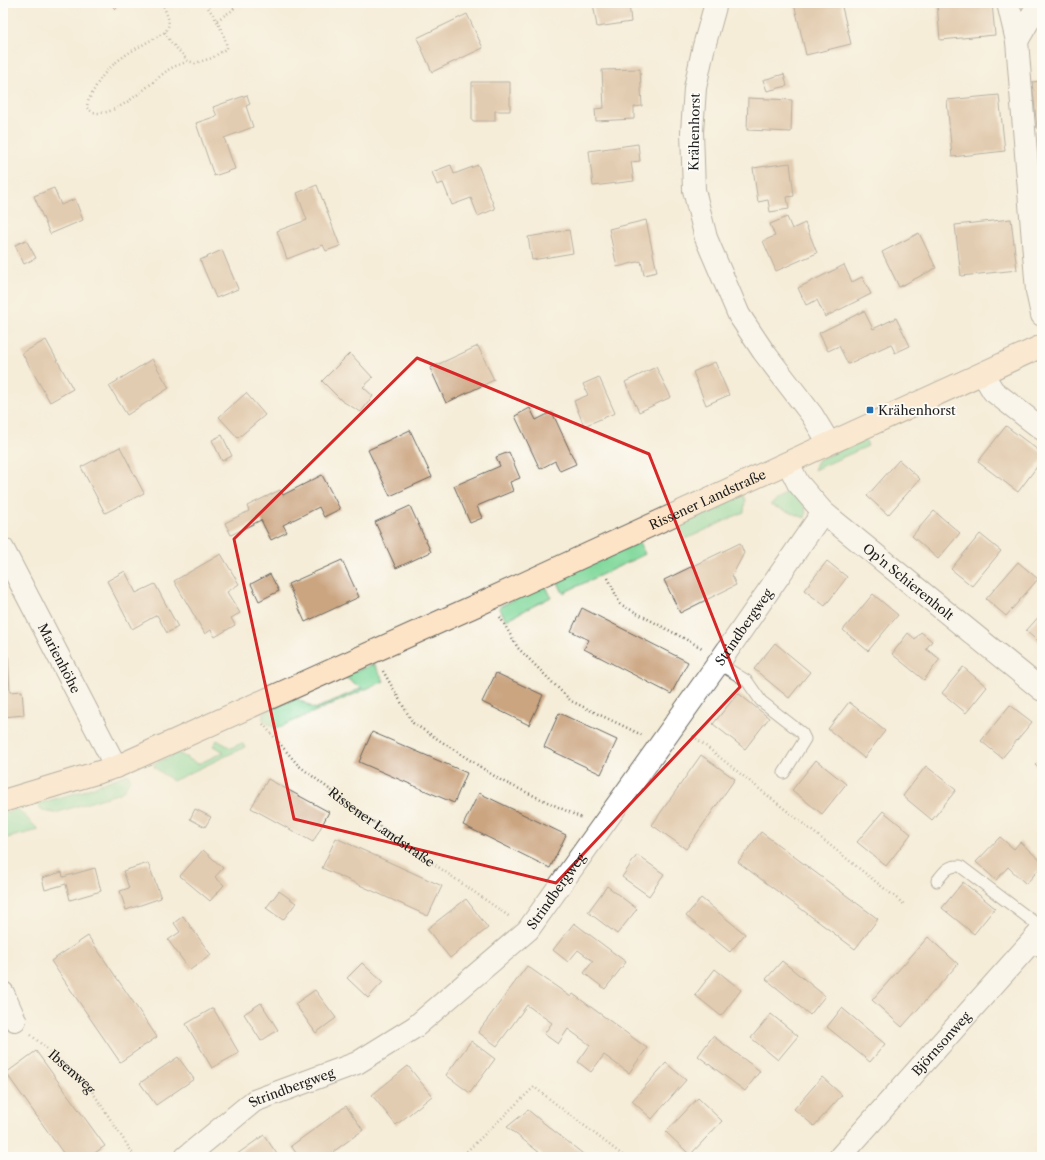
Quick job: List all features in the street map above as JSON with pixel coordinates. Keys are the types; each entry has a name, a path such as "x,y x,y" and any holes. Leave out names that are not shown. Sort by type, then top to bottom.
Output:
{"main road":[{"name":"Rissener Landstraße","path":"3,801 116,767 788,463 1042,346"}],"street":[{"name":"Krähenhorst","path":"716,3 703,50 695,88 692,132 694,190 706,238 740,315 763,351 812,415 829,443"},
{"path":"1008,3 1017,41 1037,291 1042,314"},
{"path":"1017,41 1039,3"},
{"path":"983,374 993,391 1042,429"},
{"name":"Op'n Schierenholt","path":"788,463 798,483 823,512 1042,690"},
{"name":"Strindbergweg","path":"186,1157 254,1101 357,1063 415,1028 528,930 603,827 660,743 720,661 823,512"},
{"name":"Marienhöhe","path":"3,549 116,767"},
{"name":"Björnsonweg","path":"840,1157 1039,939"},
{"path":"3,993 15,1020"}],"lane":[{"path":"720,661 747,681 761,701 802,733 805,739 784,773"},
{"path":"937,880 947,868 952,865 960,866 1039,939"}],"path":[{"path":"162,3 170,23 170,27 165,32 114,62 105,71 87,103 87,108 91,112 100,114 113,110 170,69 188,61"},
{"path":"165,32 188,61 195,63 202,62 227,48 225,35 205,3"},
{"path":"217,20 233,10 237,3"},
{"path":"608,578 620,604 720,661"},
{"path":"491,598 518,648 571,701 660,743"},
{"path":"372,651 413,723 502,782 603,827"},
{"name":"Rissener Landstraße","path":"249,708 298,765 355,809 528,930"},
{"path":"675,723 905,905"},
{"name":"Ibsenweg","path":"15,1020 88,1085 135,1157"},
{"path":"461,1157 534,1087 625,1157"}],"highlighted area":[{"path":"417,358 649,454 740,687 556,883 294,819 234,539"}],"green space":[{"path":"865,438 868,446 814,470 818,460"},
{"path":"788,492 804,506 806,513 805,518 770,505"},
{"path":"743,495 745,500 744,512 686,539 679,525"},
{"path":"639,542 645,554 563,593 557,580"},
{"path":"545,584 551,597 506,620 499,607"},
{"path":"374,664 384,681 280,727 274,728 263,720 263,713 296,698 315,709 362,688 343,676"},
{"path":"217,740 231,748 242,743 245,747 173,781 154,767 155,763 178,753 198,764 224,752 213,746"},
{"path":"127,774 130,776 130,780 124,790 120,793 55,813 44,811 38,806 40,803 83,791"},
{"path":"18,809 39,830 3,839 3,813"}],"building":[{"path":"110,3 121,3 115,9"},
{"path":"593,3 629,3 631,22 597,27"},
{"path":"794,3 841,3 851,44 806,55"},
{"path":"937,3 992,3 995,35 940,40"},
{"path":"467,14 483,48 432,72 417,38"},
{"path":"640,69 642,106 634,107 634,119 596,121 595,109 604,108 602,70"},
{"path":"784,74 787,86 767,91 763,80"},
{"path":"1042,81 1042,128 1037,128 1032,82"},
{"path":"472,82 510,82 510,111 495,111 495,121 472,121"},
{"path":"247,95 250,104 246,106 253,127 224,138 235,169 214,176 196,123 217,116 213,107"},
{"path":"999,95 1005,151 952,157 947,100"},
{"path":"748,98 792,100 791,132 747,130"},
{"path":"638,144 640,161 631,162 634,181 593,186 589,151"},
{"path":"790,163 794,196 787,197 789,209 770,212 768,200 758,202 753,168"},
{"path":"451,165 454,174 478,165 495,209 478,216 471,198 452,205 443,183 437,185 432,172"},
{"path":"317,185 340,246 326,251 323,245 287,259 277,231 307,220 297,193"},
{"path":"54,188 61,205 75,199 83,220 50,234 34,196"},
{"path":"787,217 792,229 805,223 817,253 776,271 763,241 775,236 770,224"},
{"path":"1011,219 1017,270 961,276 955,225"},
{"path":"646,220 657,272 644,275 641,261 617,267 609,229"},
{"path":"569,230 573,253 532,260 528,237"},
{"path":"919,233 936,268 899,287 882,252"},
{"path":"26,240 36,258 24,264 15,245"},
{"path":"222,250 238,289 216,298 200,260"},
{"path":"844,265 852,282 862,277 871,294 825,317 817,300 806,305 798,288"},
{"path":"864,311 873,329 896,318 910,346 895,353 891,344 848,364 839,346 828,351 819,333"},
{"path":"46,340 73,389 50,402 22,353"},
{"path":"478,346 494,380 446,403 430,368"},
{"path":"350,353 373,378 363,387 373,396 361,412 342,401 322,381"},
{"path":"152,359 169,388 127,415 109,386"},
{"path":"715,362 729,395 706,405 693,372"},
{"path":"656,367 671,397 639,412 625,382"},
{"path":"599,377 615,413 584,426 574,401 588,395 583,384"},
{"path":"246,393 265,415 238,438 219,417"},
{"path":"530,408 536,420 552,412 576,464 560,471 555,461 540,469 515,416"},
{"path":"1006,426 1042,453 1042,460 1018,492 978,462"},
{"path":"410,430 432,477 390,496 368,450"},
{"path":"222,435 232,456 222,461 212,440"},
{"path":"120,447 144,493 105,513 81,467"},
{"path":"509,452 520,478 510,482 513,491 477,506 482,518 470,523 454,486 500,466 496,457"},
{"path":"899,460 920,479 888,515 867,496"},
{"path":"322,475 340,509 324,517 319,507 283,525 287,532 271,540 261,520 231,535 225,523 249,511 247,506 280,490 283,495"},
{"path":"410,506 431,552 396,568 375,522"},
{"path":"934,511 960,533 938,559 912,536"},
{"path":"980,534 1001,551 972,586 951,569"},
{"path":"740,543 744,553 732,576 736,585 680,613 664,580"},
{"path":"221,554 239,584 227,592 240,613 231,618 235,625 215,637 211,630 205,634 174,581"},
{"path":"342,560 359,597 305,622 288,584"},
{"path":"827,561 847,577 825,606 804,590"},
{"path":"1018,562 1038,579 1006,616 986,599"},
{"path":"125,571 136,593 155,584 178,627 167,633 157,615 132,629 107,581"},
{"path":"270,574 279,591 259,601 251,584"},
{"path":"873,594 898,615 868,651 843,630"},
{"path":"582,608 688,662 671,694 584,649 589,640 571,631"},
{"path":"1042,613 1042,645 1026,631"},
{"path":"921,632 932,641 926,649 940,659 924,680 892,654 908,633 915,639"},
{"path":"775,643 810,672 789,698 754,669"},
{"path":"8,657 10,692 22,691 24,715 3,717 3,658"},
{"path":"963,667 987,687 966,713 942,693"},
{"path":"496,673 543,695 529,725 482,702"},
{"path":"738,693 769,718 745,749 713,724"},
{"path":"849,702 885,731 864,758 828,729"},
{"path":"1010,705 1032,722 1002,758 981,741"},
{"path":"559,713 617,740 601,774 544,747"},
{"path":"372,732 467,773 454,803 359,762"},
{"path":"701,755 735,779 686,849 652,825"},
{"path":"1042,758 1042,771 1035,765"},
{"path":"816,760 846,784 822,814 792,790"},
{"path":"926,766 956,790 932,820 903,796"},
{"path":"268,779 329,812 313,842 251,808"},
{"path":"479,793 566,835 550,868 463,825"},
{"path":"195,809 211,817 205,827 190,819"},
{"path":"883,811 911,834 886,866 857,842"},
{"path":"761,832 878,919 855,949 738,862"},
{"path":"1000,837 1014,849 1020,842 1042,862 1042,866 1026,884 1008,867 996,880 976,862"},
{"path":"336,838 442,886 428,916 322,868"},
{"path":"203,850 223,868 215,877 224,885 210,901 180,876"},
{"path":"637,855 664,874 649,896 622,877"},
{"path":"148,863 161,898 126,910 120,891 129,888 123,871"},
{"path":"95,868 101,891 70,900 66,884 45,890 42,878 62,872 63,877"},
{"path":"963,882 995,908 974,934 942,908"},
{"path":"607,886 637,909 617,934 588,912"},
{"path":"279,891 296,903 283,920 266,908"},
{"path":"701,898 745,934 730,952 686,916"},
{"path":"466,899 488,928 450,958 427,929"},
{"path":"183,916 211,955 190,970 168,940 180,932 174,923"},
{"path":"574,923 626,962 605,989 584,973 593,961 578,950 568,962 553,950"},
{"path":"88,936 157,1037 120,1062 51,961"},
{"path":"928,937 958,964 902,1027 872,1000"},
{"path":"782,961 825,996 810,1015 766,979"},
{"path":"362,963 383,982 368,998 347,978"},
{"path":"527,966 571,997 573,994 647,1048 629,1073 604,1055 591,1072 578,1062 590,1045 568,1029 558,1044 544,1034 552,1023 527,1005 497,1046 478,1032"},
{"path":"715,969 741,990 721,1016 695,995"},
{"path":"315,990 336,1018 316,1033 295,1004"},
{"path":"261,1003 278,1030 261,1041 244,1014"},
{"path":"213,1008 239,1053 212,1068 186,1024"},
{"path":"842,1008 885,1044 870,1062 827,1027"},
{"path":"771,1014 798,1036 778,1060 751,1038"},
{"path":"713,1036 760,1071 745,1091 698,1056"},
{"path":"471,1041 495,1059 470,1093 446,1075"},
{"path":"36,1051 105,1146 89,1157 66,1157 6,1073"},
{"path":"178,1057 194,1079 156,1105 140,1083"},
{"path":"666,1063 686,1080 652,1119 632,1101"},
{"path":"408,1066 432,1096 396,1125 372,1095"},
{"path":"822,1077 842,1095 814,1126 794,1109"},
{"path":"698,1098 722,1121 690,1155 666,1132"},
{"path":"346,1106 363,1130 326,1157 299,1157 291,1146"},
{"path":"528,1110 587,1157 545,1157 507,1127"},
{"path":"264,1135 279,1157 233,1157"}],"place":[{"name":"Krähenhorst","path":"870,410"}]}
